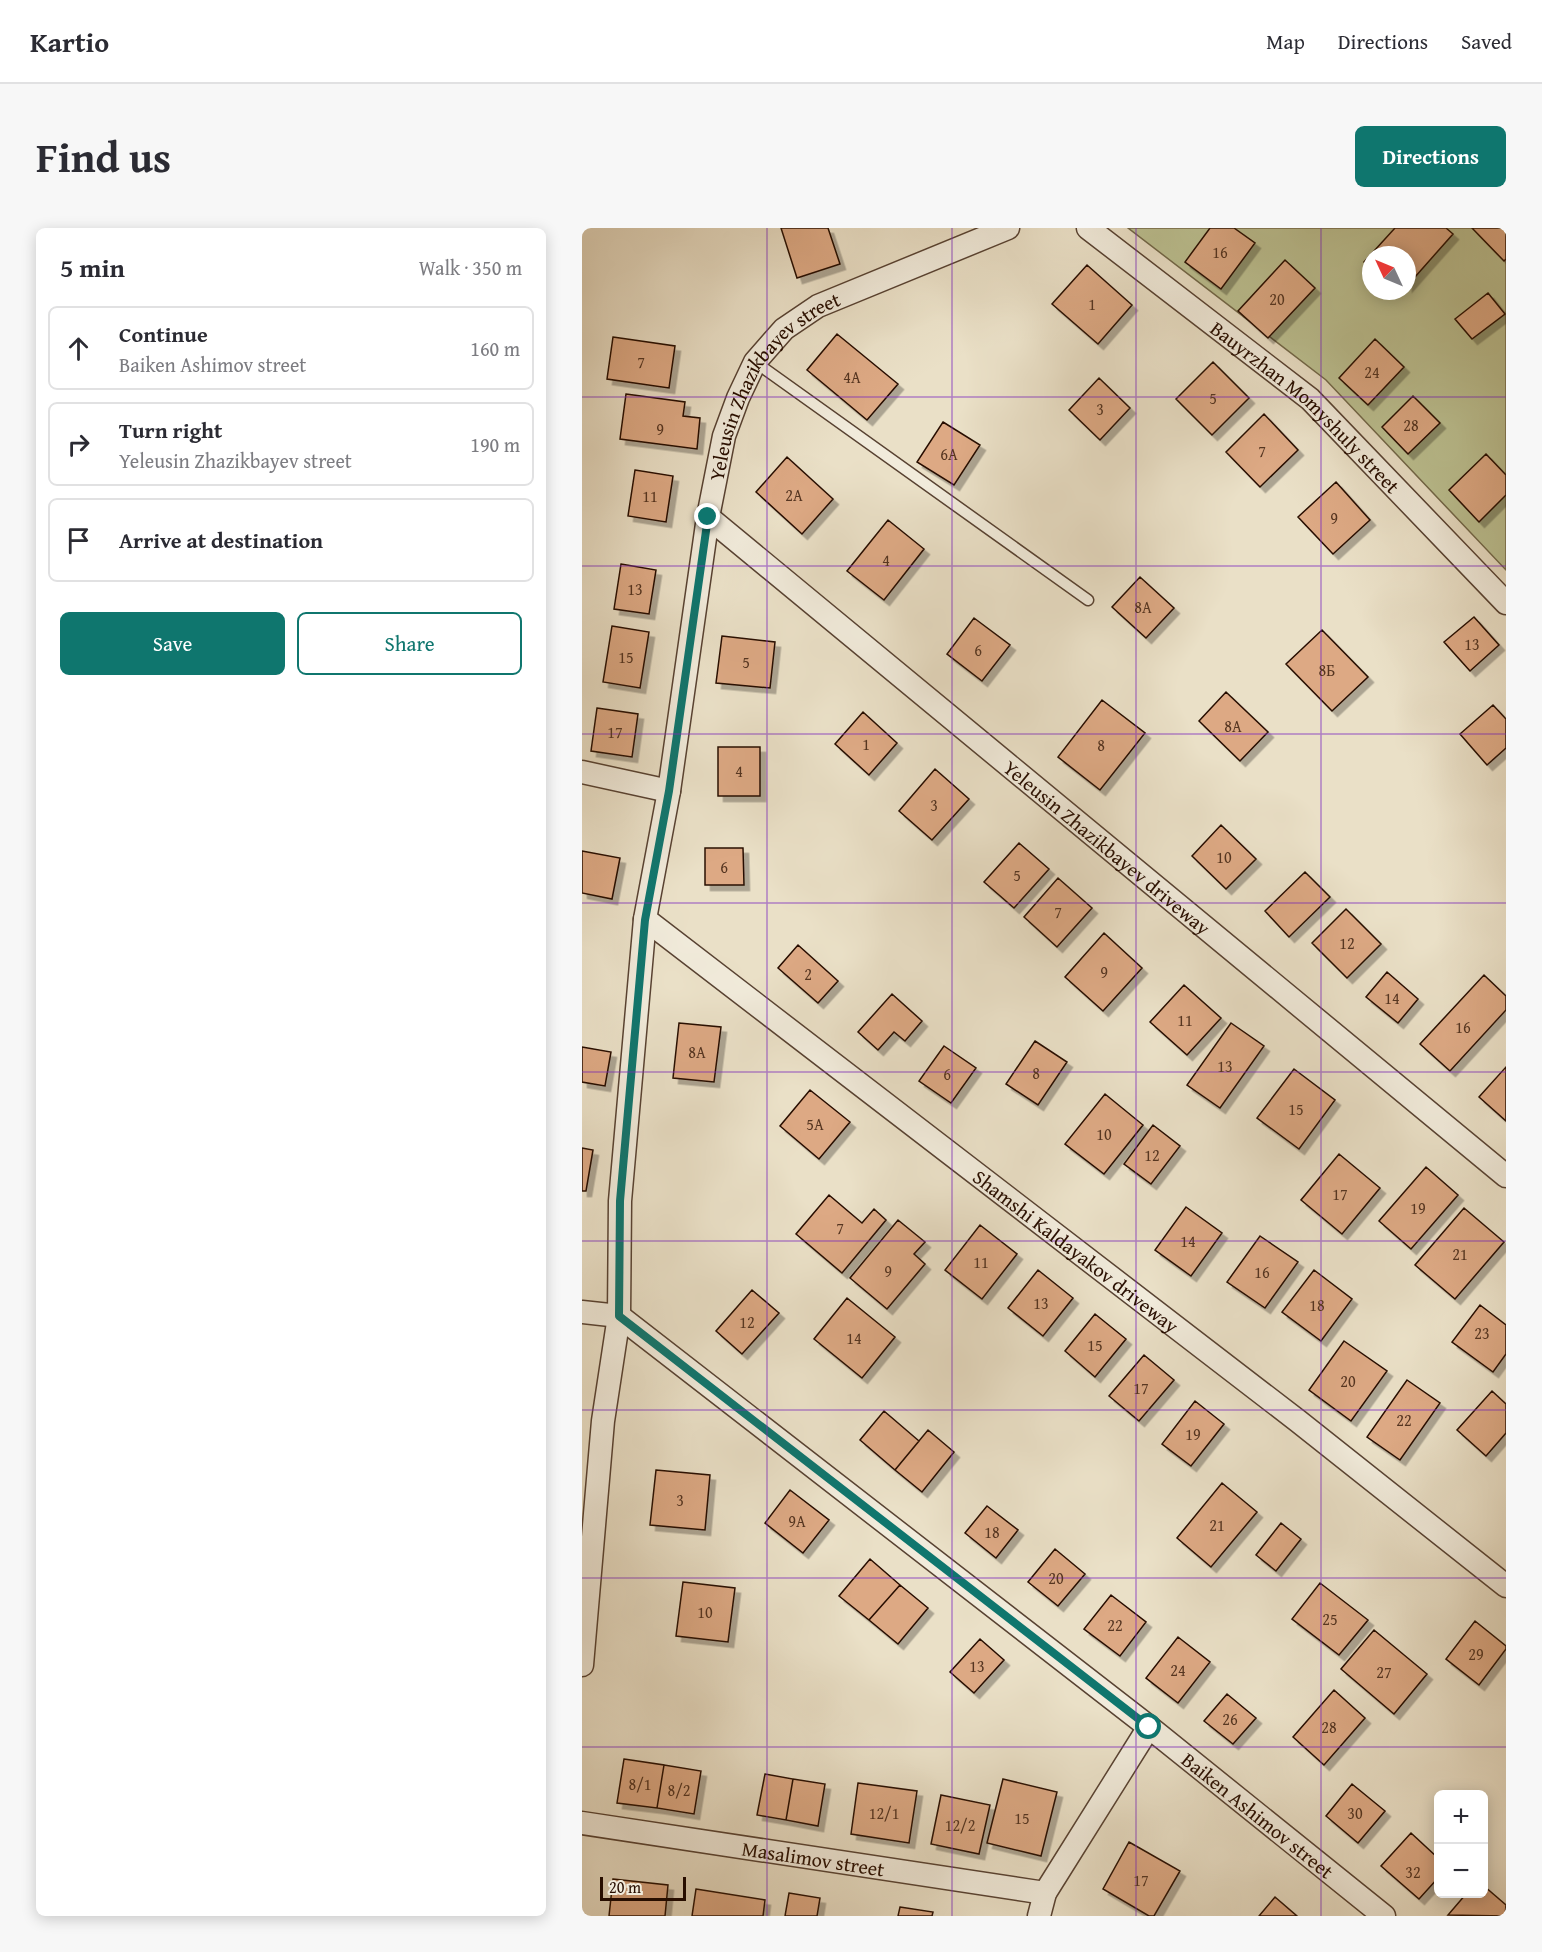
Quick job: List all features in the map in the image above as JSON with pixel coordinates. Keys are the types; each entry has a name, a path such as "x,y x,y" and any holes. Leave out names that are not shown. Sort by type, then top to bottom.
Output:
{"street":[{"name":"Yeleusin Zhazikbayev street","path":"582,1665 603,1421 619,1316 620,1201 645,920 669,791 708,517 724,436 755,362 784,329 818,306 1008,228"},
{"name":"Bauyrzhan Momyshuly street","path":"1088,228 1310,399 1506,603"},
{"name":"Yeleusin Zhazikbayev driveway","path":"708,517 1506,1176"},
{"path":"582,772 669,791"},
{"name":"Shamshi Kaldayakov driveway","path":"645,920 1288,1413 1506,1586"},
{"path":"582,1312 619,1316"},
{"name":"Baiken Ashimov street","path":"619,1316 1149,1727 1384,1916"},
{"path":"1039,1916 1045,1893 1149,1727"},
{"name":"Masalimov street","path":"582,1823 1045,1893"}],"lane":[{"path":"755,362 1088,600"}],"green space":[{"path":"1128,228 1506,228 1506,570 1326,380"}],"building":[{"path":"781,228 828,228 840,264 797,278"},
{"path":"1210,228 1234,228 1255,243 1221,289 1185,262"},
{"path":"1395,228 1446,228 1453,234 1416,276 1416,246 1379,246"},
{"path":"1472,228 1506,228 1506,259 1504,261"},
{"path":"1285,260 1315,288 1268,338 1238,311"},
{"path":"1087,265 1132,305 1098,344 1052,304"},
{"path":"1488,293 1505,314 1472,339 1455,319"},
{"path":"837,334 898,384 867,420 807,370"},
{"path":"613,337 675,346 669,388 607,379"},
{"path":"1375,339 1404,367 1368,405 1339,378"},
{"path":"1213,362 1249,398 1212,435 1176,399"},
{"path":"1099,378 1130,408 1100,440 1069,410"},
{"path":"626,394 685,402 683,416 700,418 697,449 620,439"},
{"path":"1413,396 1440,423 1408,454 1382,427"},
{"path":"1264,414 1298,450 1260,487 1226,452"},
{"path":"943,422 980,445 954,485 917,462"},
{"path":"1486,454 1506,475 1506,495 1479,522 1449,490"},
{"path":"787,457 833,499 802,534 756,492"},
{"path":"635,470 673,476 666,522 628,516"},
{"path":"1336,482 1370,520 1333,554 1298,517"},
{"path":"888,520 924,549 884,600 847,571"},
{"path":"621,564 656,570 649,614 614,609"},
{"path":"1140,577 1174,608 1146,638 1112,607"},
{"path":"1474,617 1499,645 1470,671 1444,642"},
{"path":"974,618 1010,645 982,681 947,654"},
{"path":"612,626 649,632 640,688 603,682"},
{"path":"1322,630 1368,677 1332,711 1286,664"},
{"path":"722,636 775,642 770,688 716,683"},
{"path":"1226,692 1268,732 1240,761 1199,721"},
{"path":"1102,700 1145,733 1100,790 1058,757"},
{"path":"1493,705 1506,719 1506,748 1487,765 1460,734"},
{"path":"597,708 638,714 632,757 591,751"},
{"path":"863,712 897,743 869,775 835,744"},
{"path":"718,747 760,747 760,796 718,796"},
{"path":"935,769 969,799 932,840 899,811"},
{"path":"1221,825 1256,859 1226,889 1192,856"},
{"path":"1019,843 1049,869 1014,908 984,882"},
{"path":"705,848 743,848 744,885 705,885"},
{"path":"582,851 620,858 612,899 582,893"},
{"path":"1305,872 1330,897 1289,937 1265,911"},
{"path":"1058,878 1092,908 1057,947 1024,917"},
{"path":"1346,909 1381,944 1347,978 1312,943"},
{"path":"1104,933 1142,968 1103,1011 1065,977"},
{"path":"798,945 838,981 818,1003 778,968"},
{"path":"1387,972 1418,999 1398,1023 1366,997"},
{"path":"1484,975 1506,996 1506,1010 1450,1071 1420,1044"},
{"path":"1184,985 1221,1018 1187,1055 1150,1022"},
{"path":"892,994 922,1021 905,1041 894,1032 878,1050 858,1032"},
{"path":"679,1023 721,1027 714,1082 673,1078"},
{"path":"1231,1023 1264,1046 1220,1108 1187,1085"},
{"path":"1035,1041 1067,1062 1038,1105 1006,1084"},
{"path":"944,1046 976,1068 951,1103 919,1081"},
{"path":"582,1047 611,1052 605,1086 582,1082"},
{"path":"1506,1067 1506,1121 1479,1097"},
{"path":"1294,1069 1335,1100 1299,1149 1257,1118"},
{"path":"810,1090 850,1122 819,1159 780,1126"},
{"path":"1105,1094 1143,1125 1104,1174 1065,1144"},
{"path":"1153,1125 1180,1146 1151,1184 1124,1164"},
{"path":"582,1148 593,1150 586,1191 582,1191"},
{"path":"1339,1154 1380,1188 1342,1234 1301,1200"},
{"path":"1426,1167 1458,1195 1411,1249 1379,1221"},
{"path":"829,1195 862,1223 874,1209 886,1220 842,1273 796,1234"},
{"path":"1186,1207 1222,1233 1191,1276 1155,1250"},
{"path":"1464,1208 1504,1242 1455,1299 1415,1265"},
{"path":"898,1220 925,1242 914,1254 925,1264 887,1309 850,1278"},
{"path":"980,1225 1017,1254 982,1299 945,1270"},
{"path":"1260,1236 1298,1262 1265,1308 1227,1282"},
{"path":"1038,1270 1073,1298 1043,1336 1008,1308"},
{"path":"1314,1270 1352,1299 1321,1341 1282,1312"},
{"path":"752,1290 779,1313 742,1354 716,1331"},
{"path":"847,1298 895,1337 862,1378 814,1339"},
{"path":"1480,1305 1506,1325 1506,1354 1493,1372 1452,1342"},
{"path":"1095,1314 1126,1339 1095,1377 1065,1351"},
{"path":"1344,1341 1387,1371 1351,1421 1309,1390"},
{"path":"1144,1355 1174,1380 1139,1421 1109,1396"},
{"path":"1407,1380 1440,1403 1400,1460 1367,1437"},
{"path":"1492,1391 1506,1404 1506,1433 1486,1456 1457,1430"},
{"path":"1195,1401 1224,1424 1191,1466 1162,1444"},
{"path":"884,1411 919,1441 895,1470 860,1440"},
{"path":"928,1430 954,1452 922,1492 895,1470"},
{"path":"656,1470 710,1475 705,1530 650,1525"},
{"path":"1222,1483 1257,1512 1211,1567 1177,1538"},
{"path":"790,1490 829,1520 803,1553 765,1523"},
{"path":"987,1506 1018,1530 996,1558 965,1533"},
{"path":"1281,1523 1301,1539 1276,1571 1256,1555"},
{"path":"1055,1549 1085,1574 1058,1606 1028,1582"},
{"path":"870,1559 900,1585 869,1620 839,1596"},
{"path":"683,1582 735,1588 728,1642 676,1636"},
{"path":"1320,1583 1368,1620 1339,1655 1292,1619"},
{"path":"900,1585 928,1608 898,1644 869,1620"},
{"path":"1111,1595 1146,1622 1120,1656 1084,1629"},
{"path":"1475,1621 1506,1646 1479,1685 1446,1659"},
{"path":"1374,1630 1427,1674 1394,1714 1341,1669"},
{"path":"1178,1637 1210,1662 1178,1703 1146,1678"},
{"path":"980,1639 1004,1660 974,1693 950,1672"},
{"path":"1334,1690 1365,1718 1324,1765 1293,1737"},
{"path":"1227,1694 1256,1718 1233,1744 1204,1721"},
{"path":"624,1759 664,1765 657,1808 617,1803"},
{"path":"664,1765 701,1771 694,1814 657,1808"},
{"path":"765,1774 793,1779 786,1820 757,1815"},
{"path":"793,1779 825,1784 818,1826 786,1820"},
{"path":"1003,1779 1057,1792 1041,1856 987,1843"},
{"path":"858,1783 917,1791 909,1843 851,1834"},
{"path":"1352,1784 1385,1811 1358,1843 1326,1816"},
{"path":"941,1795 990,1805 979,1854 931,1844"},
{"path":"1411,1833 1434,1854 1434,1882 1419,1899 1381,1866"},
{"path":"1129,1842 1180,1871 1154,1916 1149,1916 1103,1889"},
{"path":"613,1879 668,1885 665,1916 609,1916"},
{"path":"696,1889 765,1900 763,1916 692,1916"},
{"path":"1488,1889 1506,1905 1505,1916 1448,1915 1463,1898 1488,1898"},
{"path":"789,1893 820,1898 817,1916 785,1916"},
{"path":"1275,1897 1297,1916 1259,1916"},
{"path":"900,1907 933,1912 932,1916 898,1916"}],"route":[{"path":"708,517 669,791 645,920 620,1201 619,1316 1149,1727"}]}
